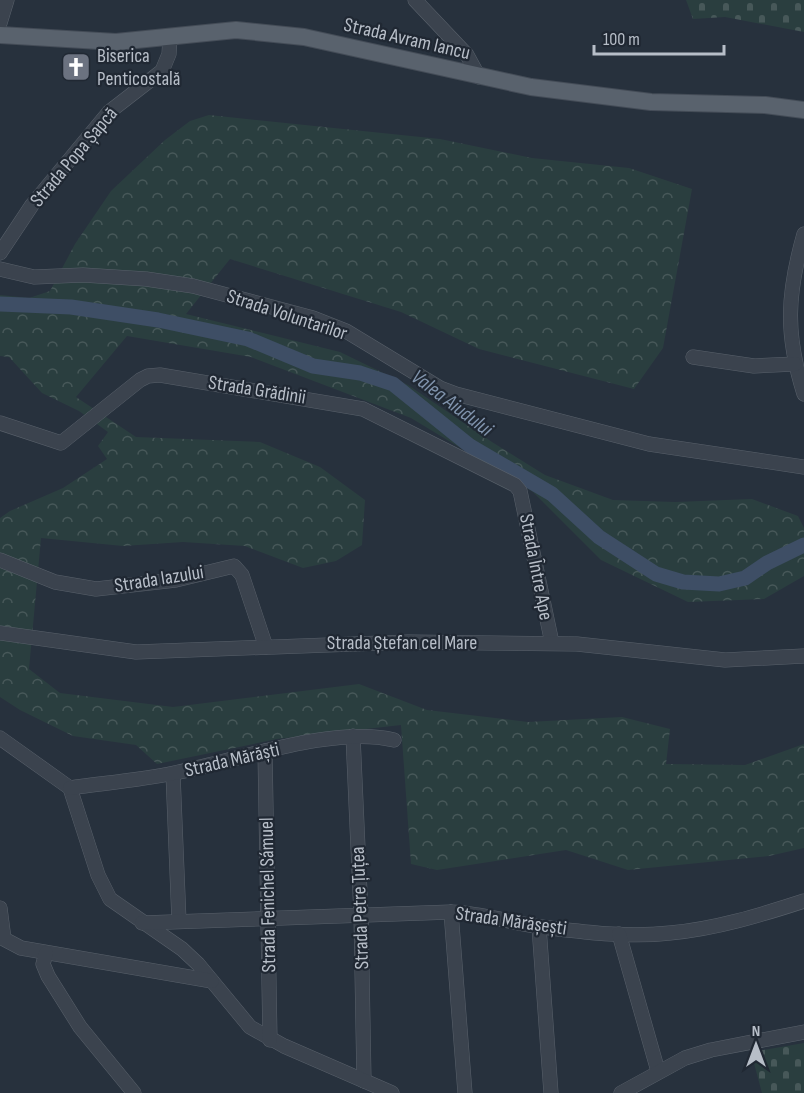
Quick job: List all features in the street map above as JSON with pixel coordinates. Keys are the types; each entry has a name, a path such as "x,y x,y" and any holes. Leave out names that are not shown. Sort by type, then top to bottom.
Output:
{"main road":[{"name":"Strada Avram Iancu","path":"0,35 116,42 236,30 267,32 345,45 479,77 651,102 765,105 804,110"}],"street":[{"path":"0,23 7,0"},
{"path":"415,0 467,55 479,77"},
{"name":"Strada Popa Șapcă","path":"0,253 32,205 109,112 162,71 169,54 170,38"},
{"path":"804,234 793,275 789,307 795,364 804,394"},
{"name":"Strada Voluntarilor","path":"0,269 34,277 83,275 146,279 193,286 313,318 346,331 440,388 456,394 649,444 804,467"},
{"path":"693,357 754,366 795,364"},
{"name":"Strada Grădinii","path":"0,423 47,441 61,443 140,380 148,376 175,377 363,409 515,485 520,491"},
{"name":"Strada Între Ape","path":"520,491 552,643"},
{"name":"Strada Iazului","path":"0,560 55,582 96,589 176,580 234,566 242,575 266,647"},
{"name":"Strada Ștefan cel Mare","path":"0,633 136,652 408,642 552,643 608,646 725,660 804,656"},
{"name":"Strada Mărăști","path":"70,788 173,774 265,751 353,736 374,735 394,740"},
{"name":"Strada Petre Țuțea","path":"353,736 361,915 364,1081"},
{"path":"0,738 70,788 105,892 118,906 182,949 250,1027 270,1040 392,1093"},
{"name":"Strada Fenichel Sámuel","path":"265,751 270,1040"},
{"path":"173,774 179,921"},
{"name":"Strada Mărășești","path":"142,923 451,912 469,913 539,927 619,934 670,933 706,927 804,901"},
{"path":"0,908 4,939 10,944 46,953 212,981"},
{"path":"451,912 465,1093"},
{"path":"539,927 551,1093"},
{"path":"619,934 658,1071"},
{"path":"46,953 43,964 48,976 74,1019 134,1093"},
{"path":"621,1093 658,1071 711,1050 804,1032"}],"green space":[{"path":"686,0 804,0 804,32 725,17 693,19"},
{"path":"209,115 440,139 532,158 629,168 692,189 663,348 634,389 479,349 401,312 230,259 186,314 340,352 408,385 545,475 613,500 675,502 752,499 798,516 804,528 804,576 764,599 688,602 601,560 533,492 411,418 251,357 127,336 76,397 136,437 260,442 320,467 365,500 362,545 336,561 303,568 245,546 183,542 123,546 41,538 29,669 60,693 173,707 359,684 427,710 528,722 622,717 670,729 666,764 745,765 804,744 804,848 769,856 628,870 566,850 437,870 411,864 401,725 277,739 157,764 136,745 73,736 20,710 0,697 0,518 10,511 63,488 107,459 98,446 108,432 79,411 42,393 9,357 0,356 0,295 29,298 50,291 75,244 111,191 165,140 190,121"},
{"path":"804,1043 804,1093 762,1093 751,1052"}],"waterway":[{"name":"Valea Aiudului","path":"0,304 71,307 158,320 248,339 313,366 360,373 393,384 470,446 552,494 599,537 656,574 683,582 719,584 745,578 767,563 804,545"}],"place":[{"name":"Biserica Penticostală","path":"76,67"}]}
